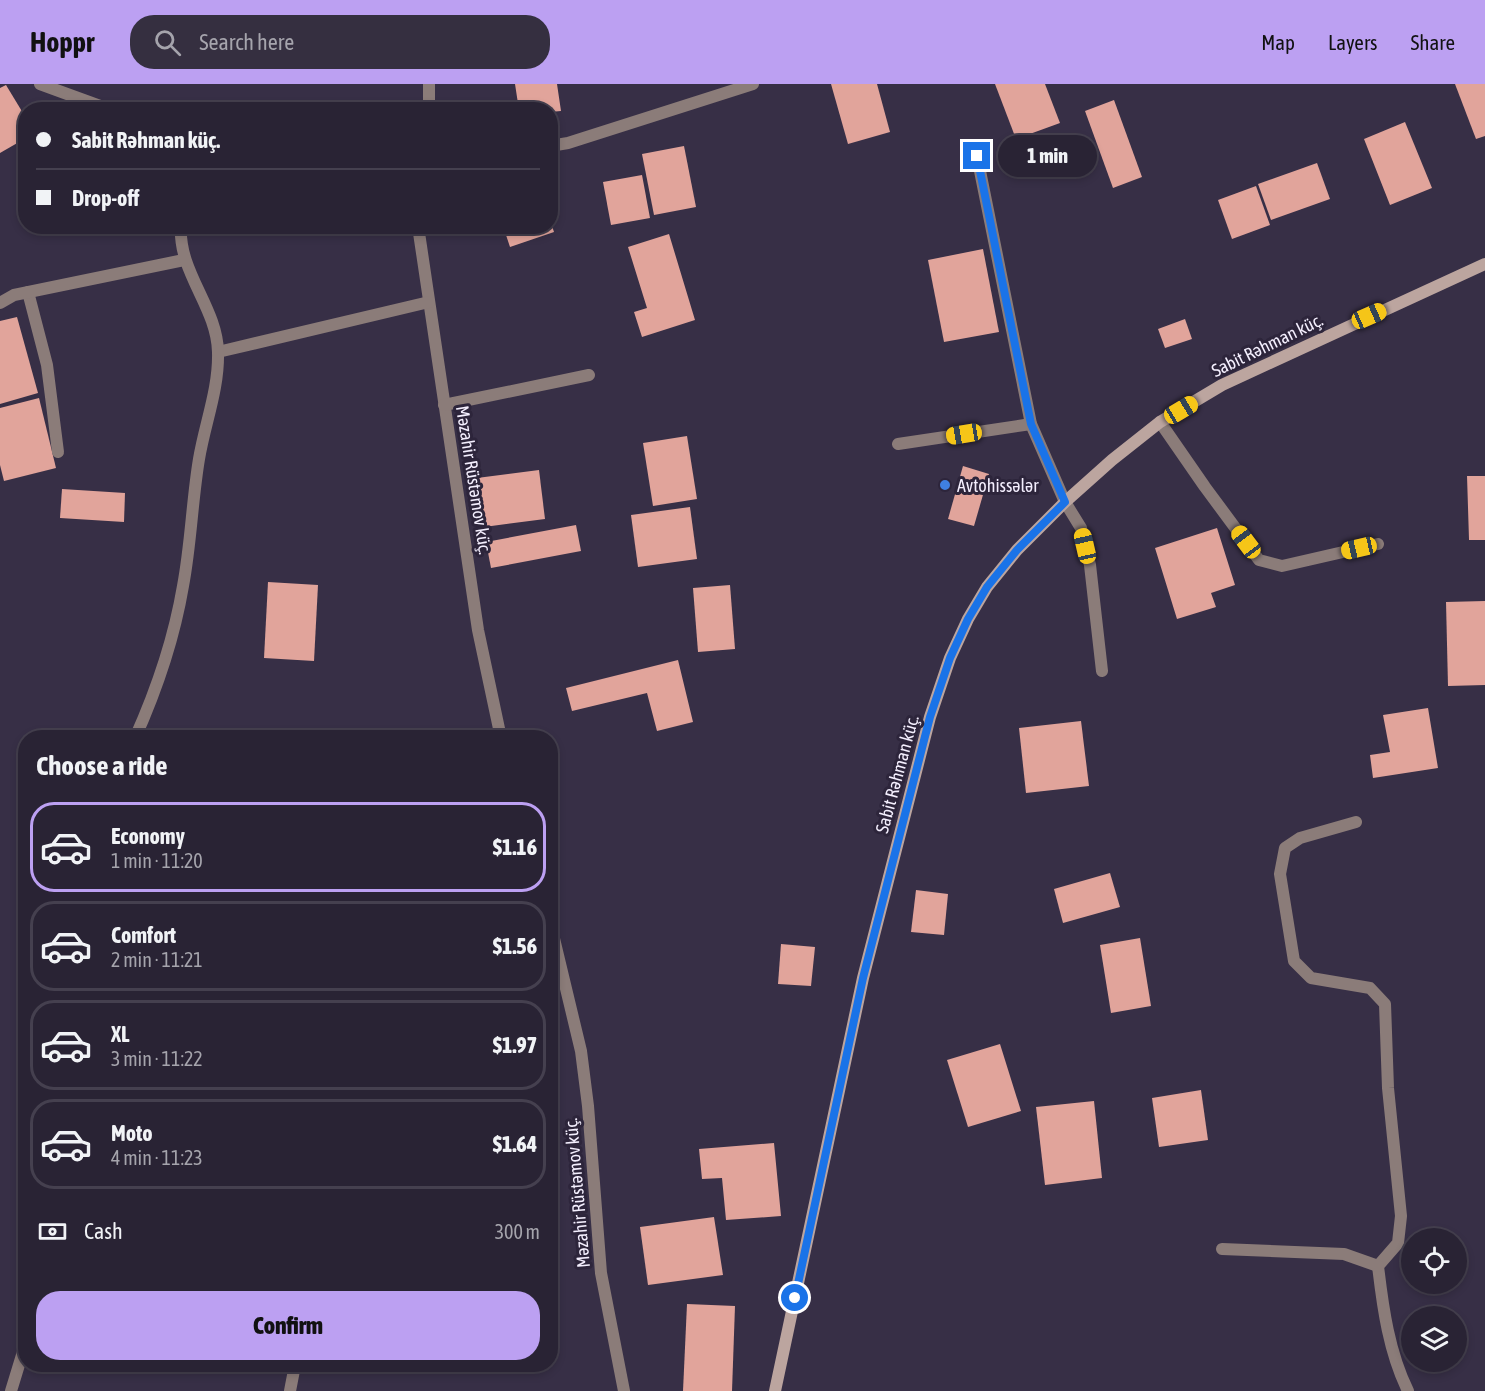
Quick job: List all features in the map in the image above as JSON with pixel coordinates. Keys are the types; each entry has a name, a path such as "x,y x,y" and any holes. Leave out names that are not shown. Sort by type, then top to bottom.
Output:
{"main road":[{"name":"Sabit Rəhman küç.","path":"775,1391 863,978 930,717 950,658 968,619 987,587 1017,550 1065,502 1112,460 1160,422 1222,385 1485,264"}],"street":[{"path":"40,84 89,102"},
{"path":"429,84 429,102"},
{"path":"558,145 753,84"},
{"path":"977,156 1031,424 1065,502 1081,528 1090,565 1102,670"},
{"path":"139,730 167,655 183,586 199,459 216,387 218,352 216,331 207,306 184,260 181,234"},
{"name":"Məzahir Rüstəmov küç.","path":"419,234 478,630 499,730"},
{"path":"0,303 14,295 184,260"},
{"path":"28,292 47,365 58,452"},
{"path":"218,352 429,302"},
{"path":"444,405 589,375"},
{"path":"1160,422 1259,560 1282,566 1378,544"},
{"path":"898,444 1031,424"},
{"path":"1356,822 1300,838 1285,848 1280,874 1294,961 1311,978 1370,988 1386,1004 1388,1088 1401,1216 1398,1243 1378,1266 1383,1314 1401,1377 1408,1391"},
{"name":"Məzahir Rüstəmov küç.","path":"558,955 581,1051 588,1106 601,1273 624,1391"},
{"path":"1222,1249 1344,1254 1378,1266"},
{"path":"11,1391 18,1368"},
{"path":"290,1391 294,1372"}],"building":[{"path":"515,84 557,84 561,111 558,111 558,102 518,102"},
{"path":"831,84 877,84 890,132 848,144"},
{"path":"995,84 1045,84 1060,123 1016,139"},
{"path":"1455,84 1485,84 1485,136 1476,139"},
{"path":"6,85 18,105 18,143 0,153 0,88"},
{"path":"1114,100 1142,177 1113,188 1085,111"},
{"path":"1405,122 1432,188 1390,205 1364,139"},
{"path":"684,146 696,207 654,215 642,154"},
{"path":"1317,163 1330,199 1271,220 1258,184"},
{"path":"642,175 650,218 611,225 603,182"},
{"path":"1256,186 1270,225 1232,239 1218,200"},
{"path":"506,234 548,234 510,247"},
{"path":"669,234 695,320 642,337 634,312 647,308 628,247"},
{"path":"983,249 999,332 944,342 928,260"},
{"path":"17,317 38,393 0,404 0,321"},
{"path":"1185,319 1192,339 1165,348 1158,329"},
{"path":"39,398 56,468 4,481 0,465 0,408"},
{"path":"687,436 697,499 653,506 643,443"},
{"path":"963,466 989,474 974,526 948,519"},
{"path":"539,470 545,519 484,527 477,478"},
{"path":"1467,476 1485,476 1485,540 1469,540"},
{"path":"62,489 125,493 124,522 60,518"},
{"path":"690,507 697,559 638,567 631,515"},
{"path":"576,525 581,551 491,568 486,542"},
{"path":"1217,528 1235,585 1211,593 1216,607 1177,619 1155,548"},
{"path":"268,582 318,585 314,661 264,658"},
{"path":"730,585 735,649 698,652 693,588"},
{"path":"1485,601 1485,685 1448,686 1446,602"},
{"path":"678,660 693,722 657,731 647,693 572,711 566,688"},
{"path":"1428,708 1438,768 1373,778 1370,755 1390,752 1383,715"},
{"path":"1081,721 1089,786 1026,793 1019,728"},
{"path":"1110,873 1120,907 1063,923 1054,889"},
{"path":"916,890 948,894 944,935 911,932"},
{"path":"1140,938 1151,1006 1111,1013 1100,945"},
{"path":"781,944 815,947 811,986 778,984"},
{"path":"1000,1044 1021,1111 968,1127 947,1060"},
{"path":"1201,1090 1208,1140 1159,1147 1152,1098"},
{"path":"1094,1101 1102,1178 1045,1185 1036,1107"},
{"path":"774,1143 781,1216 726,1220 722,1178 702,1179 699,1149"},
{"path":"714,1217 723,1275 648,1285 640,1227"},
{"path":"687,1304 735,1306 732,1391 683,1391"}],"place":[{"name":"Avtohissələr","path":"945,485"}],"route":[{"path":"795,1298 863,978 930,717 950,658 968,619 987,587 1017,550 1065,502 1031,424 977,156"}]}
